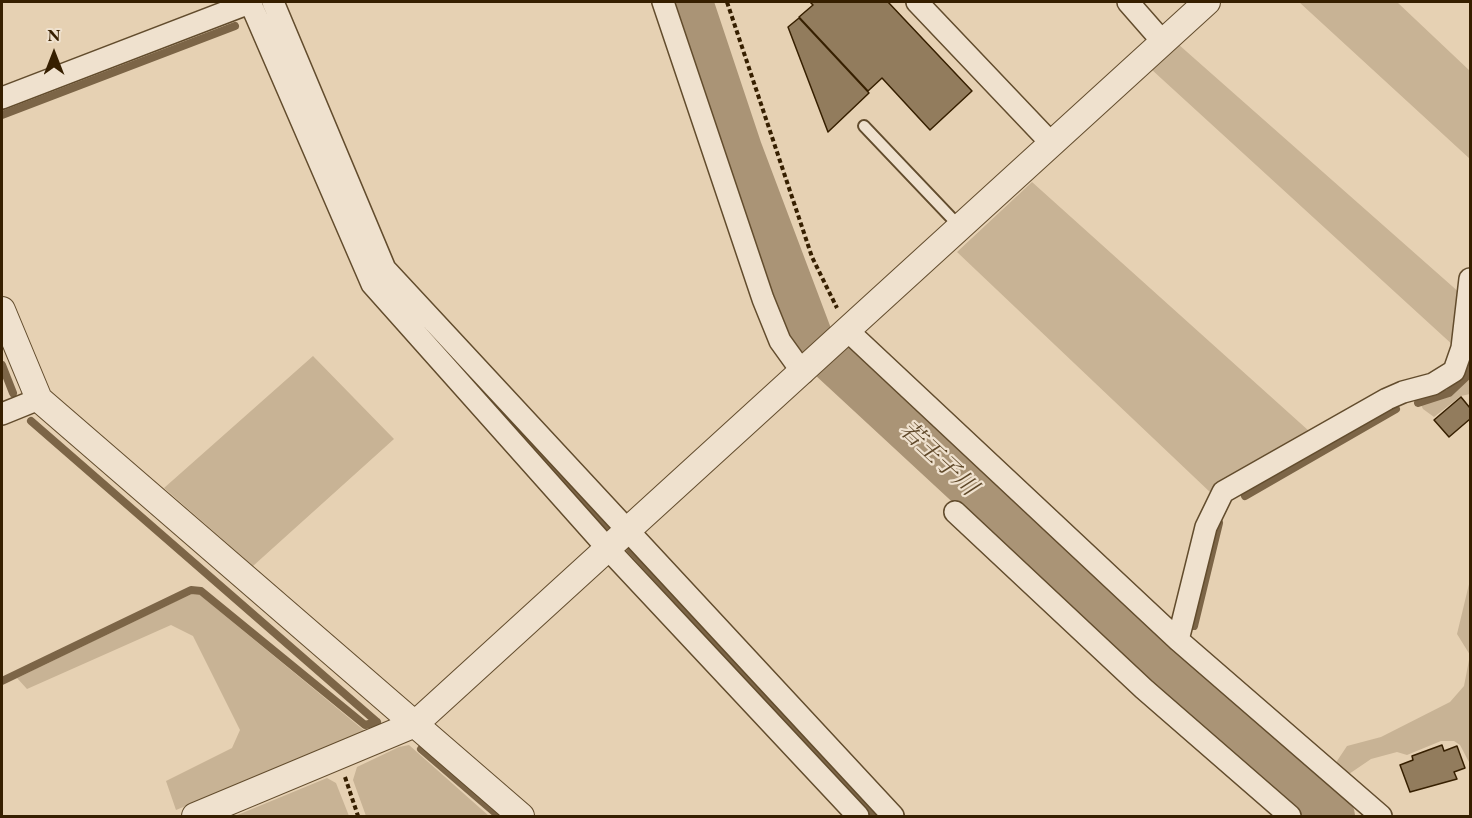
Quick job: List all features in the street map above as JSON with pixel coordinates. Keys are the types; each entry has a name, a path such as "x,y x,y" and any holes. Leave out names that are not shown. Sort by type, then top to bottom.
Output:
{"street":[{"path":"2,98 250,2 372,284 609,550 858,816"},
{"path":"273,2 385,268 893,816"},
{"path":"663,2 763,299 780,341 806,369"},
{"path":"917,2 1052,144"},
{"path":"1128,2 1163,42"},
{"path":"195,816 415,724 629,532 1207,2"},
{"path":"1178,640 1206,527 1222,492 1387,399 1433,384 1455,371 1462,348 1470,279"},
{"path":"2,310 39,399 521,816"},
{"path":"845,333 1178,640 1381,816"},
{"path":"2,414 39,399"},
{"path":"955,512 1144,689 1290,816"}],"lane":[{"path":"864,126 962,228"}],"path":[{"path":"728,2 812,256 845,333"},
{"path":"338,757 358,816"}],"shaded area":[{"path":"1299,2 1397,2 1470,71 1470,159"},
{"path":"1178,44 1461,294 1455,347 1151,69"},
{"path":"1032,182 1309,431 1212,494 957,252"},
{"path":"313,356 394,439 253,566 164,488"},
{"path":"1470,369 1470,394 1461,396 1434,417 1423,409 1421,405 1451,395 1468,377"},
{"path":"1470,580 1470,655 1457,634"},
{"path":"191,594 200,595 366,732 176,810 166,781 232,748 240,730 193,636 171,625 27,689 17,678"},
{"path":"1470,655 1470,764 1460,745 1454,741 1441,741 1407,755 1397,752 1371,759 1349,774 1335,764 1347,746 1381,737 1450,702 1464,686"},
{"path":"409,745 489,816 366,816 353,780 357,767 399,747"},
{"path":"327,778 336,783 349,816 235,816"}],"building":[{"path":"810,2 888,2 972,91 930,130 882,78 868,91 799,17 813,5"},
{"path":"799,18 869,93 828,132 788,27"},
{"path":"1461,397 1470,408 1470,419 1449,437 1434,420"},
{"path":"1442,745 1444,751 1457,746 1465,768 1454,772 1457,779 1410,792 1400,765 1413,760 1412,756"}],"waterway":[{"name":"若王子川","path":"691,2 740,149 813,343 1161,665 1333,816"},
{"path":"2,115 235,26"},
{"path":"1418,403 1449,393 1466,377 1470,363"},
{"path":"2,365 13,393"},
{"path":"490,400 610,530"},
{"path":"1245,496 1396,409"},
{"path":"31,421 377,722"},
{"path":"1194,626 1219,523"},
{"path":"630,549 876,816"},
{"path":"2,681 191,590 201,591 365,725 377,722"},
{"path":"1161,665 1170,655"},
{"path":"421,749 499,816"}]}
